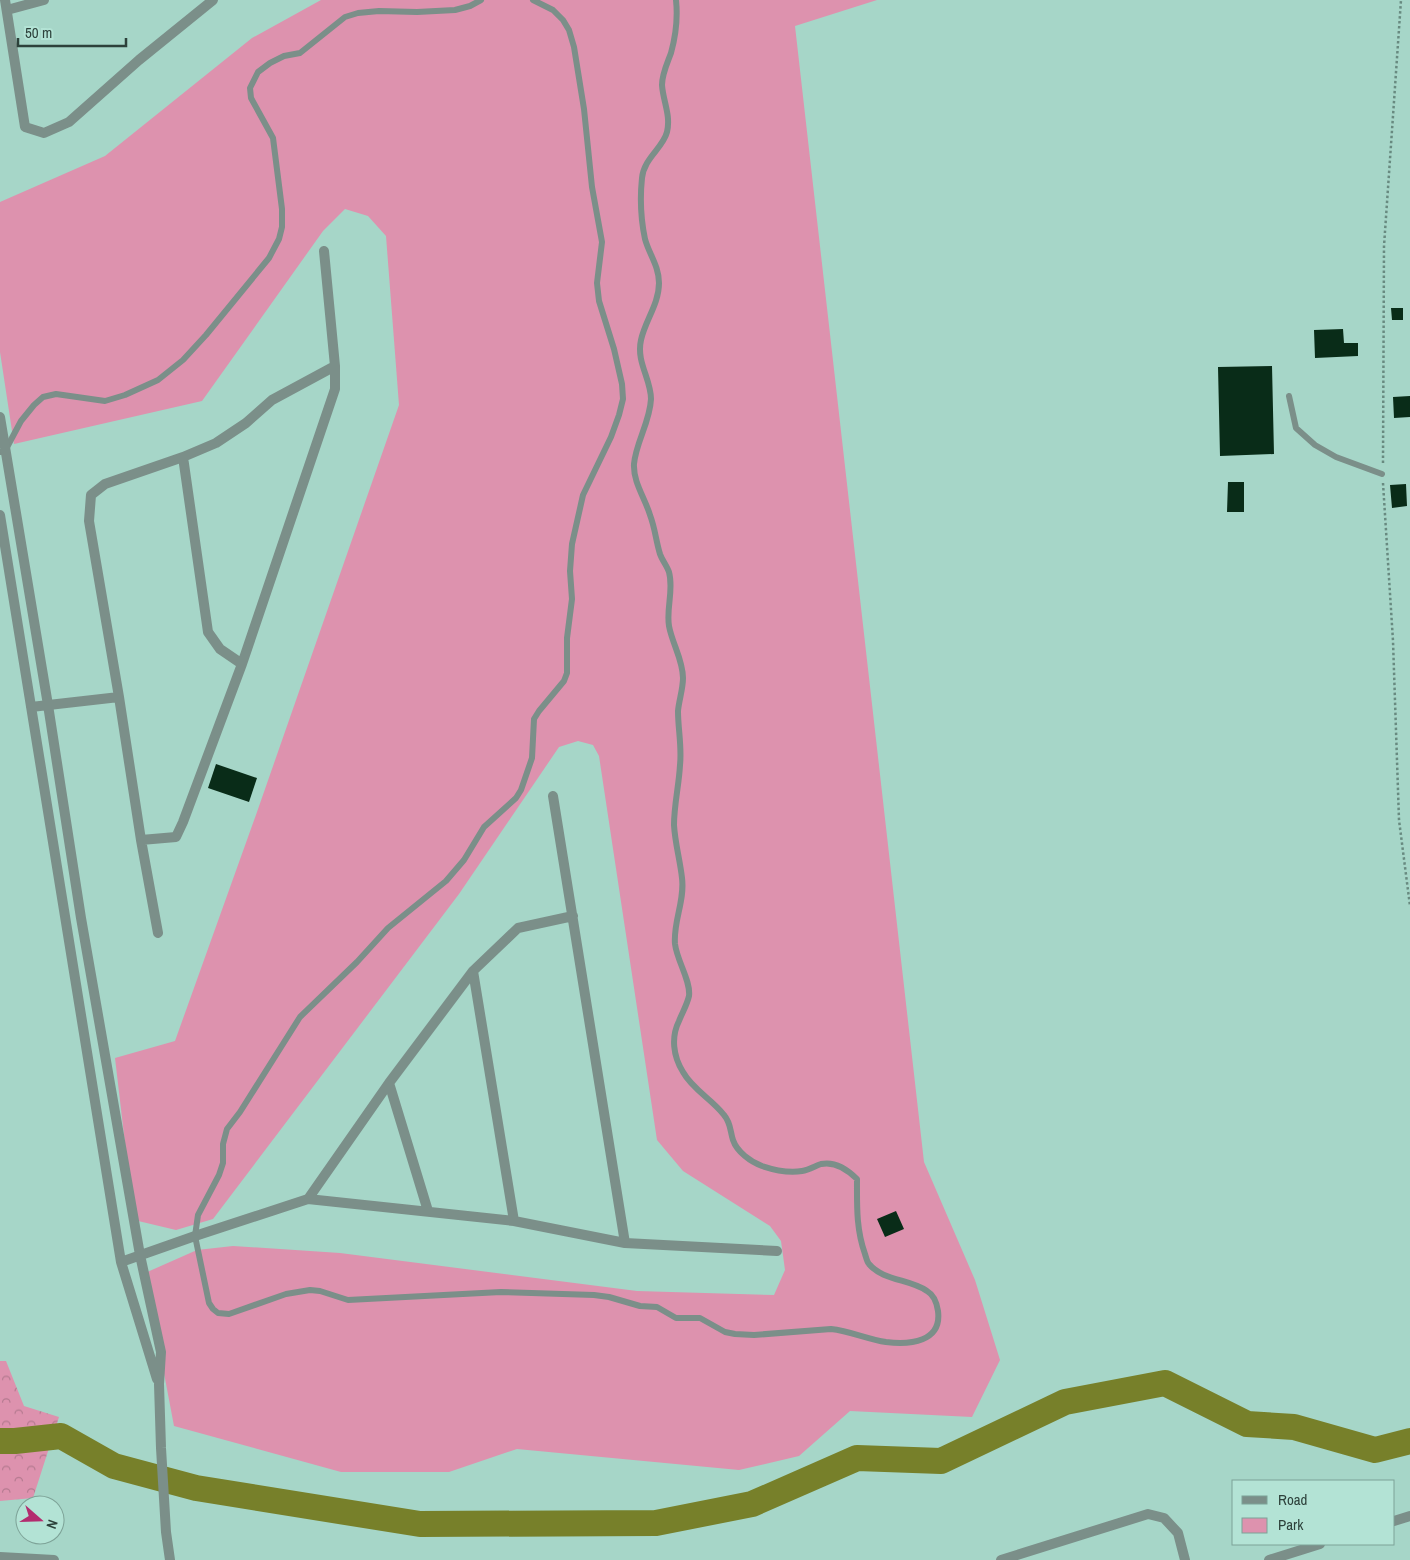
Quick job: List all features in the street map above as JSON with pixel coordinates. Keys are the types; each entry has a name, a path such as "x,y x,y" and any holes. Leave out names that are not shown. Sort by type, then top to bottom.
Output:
{"street":[{"path":"44,0 6,5 25,127 44,133 69,122 139,60 213,0"},
{"path":"140,840 176,837 184,822 242,664 334,389 335,366 324,251"},
{"path":"158,933 140,840 120,697 89,522 91,495 105,484 216,443 246,423 272,400 335,366"},
{"path":"0,417 3,451 48,705 81,918 140,1255 161,1352 159,1384 161,1448 166,1532 170,1560"},
{"path":"183,456 208,632 220,649 242,664"},
{"path":"0,515 122,1262 148,1355 159,1384"},
{"path":"31,707 120,697"},
{"path":"553,796 625,1243"},
{"path":"308,1199 388,1083 473,971 518,928 573,916"},
{"path":"473,971 514,1221"},
{"path":"388,1083 428,1211"},
{"path":"122,1262 308,1199 514,1221 625,1243 777,1251"},
{"path":"1001,1560 1148,1514 1164,1518 1178,1533 1185,1560"},
{"path":"1395,1521 1410,1516"},
{"path":"1268,1560 1317,1545"},
{"path":"0,1557 54,1560"}],"lane":[{"path":"3,451 21,421 34,404 43,397 56,394 105,401 158,380 183,360 206,335 269,258 279,239 282,227 282,209 272,138 251,98 250,88 258,72 284,56 300,53 345,17 358,13 379,11 455,10 470,6 481,0"},
{"path":"533,0 553,10 563,20 569,30 574,47 582,92 592,187 602,242 598,283 599,301 614,349 622,384 620,415 583,495 570,556 572,599 567,638 567,673 564,681 534,719 532,758 521,790 516,798 484,827 464,860 446,881 388,928 357,962 300,1017 228,1129 223,1144 223,1163 219,1175 198,1215 195,1236 209,1303 213,1309 223,1314 229,1314 298,1291 320,1291 348,1300 500,1292 609,1297 640,1306 657,1308 676,1318 700,1318 725,1332 744,1335 831,1329 843,1330 886,1342 927,1339 936,1328 939,1320 935,1300 929,1292 881,1274 868,1264 857,1227 856,1179 853,1174 835,1164 823,1164 801,1172 778,1171 759,1165 745,1156 734,1143 730,1123 722,1112 690,1083 681,1069 674,1044 675,1029 689,993 675,949 674,933 682,890 681,869 674,826 681,761 678,709 683,676 669,625 668,607 671,586 668,572 661,556 651,517 634,478 634,462 651,400 650,388 643,370 640,354 641,340 659,288 656,264 646,241 642,222 642,175 647,162 666,136 668,129 669,120 662,87 678,20 676,0"},
{"path":"1289,396 1296,428 1315,445 1336,457 1382,474"}],"path":[{"path":"1400,0 1384,246 1382,474 1393,641 1399,820 1410,906"}],"green space":[{"path":"321,0 877,0 795,26 924,1162 975,1280 1000,1360 972,1417 850,1411 799,1456 739,1470 517,1449 449,1472 341,1472 174,1426 145,1273 197,1250 233,1246 340,1253 637,1291 774,1295 785,1270 781,1241 770,1226 683,1171 657,1140 599,756 593,745 578,741 559,747 459,894 213,1219 176,1230 134,1220 115,1058 175,1041 399,405 386,236 368,216 345,209 323,231 202,401 14,444 0,352 0,202 105,156 252,38"},
{"path":"0,1361 6,1361 24,1406 59,1417 34,1495 15,1495 15,1500 0,1501"}],"building":[{"path":"1391,308 1403,308 1403,320 1392,320"},
{"path":"1343,329 1344,343 1358,343 1358,356 1315,358 1314,330"},
{"path":"1272,366 1274,454 1220,456 1218,367"},
{"path":"1410,396 1410,417 1394,418 1393,397"},
{"path":"1228,482 1244,482 1244,512 1227,512"},
{"path":"1406,484 1407,506 1392,508 1390,485"},
{"path":"216,764 257,778 249,802 208,788"},
{"path":"896,1211 904,1229 885,1237 877,1219"}],"waterway":[{"path":"0,1441 61,1436 114,1466 196,1488 420,1524 656,1523 752,1504 857,1458 941,1461 1065,1402 1165,1383 1247,1424 1294,1427 1375,1450 1410,1441"}]}
